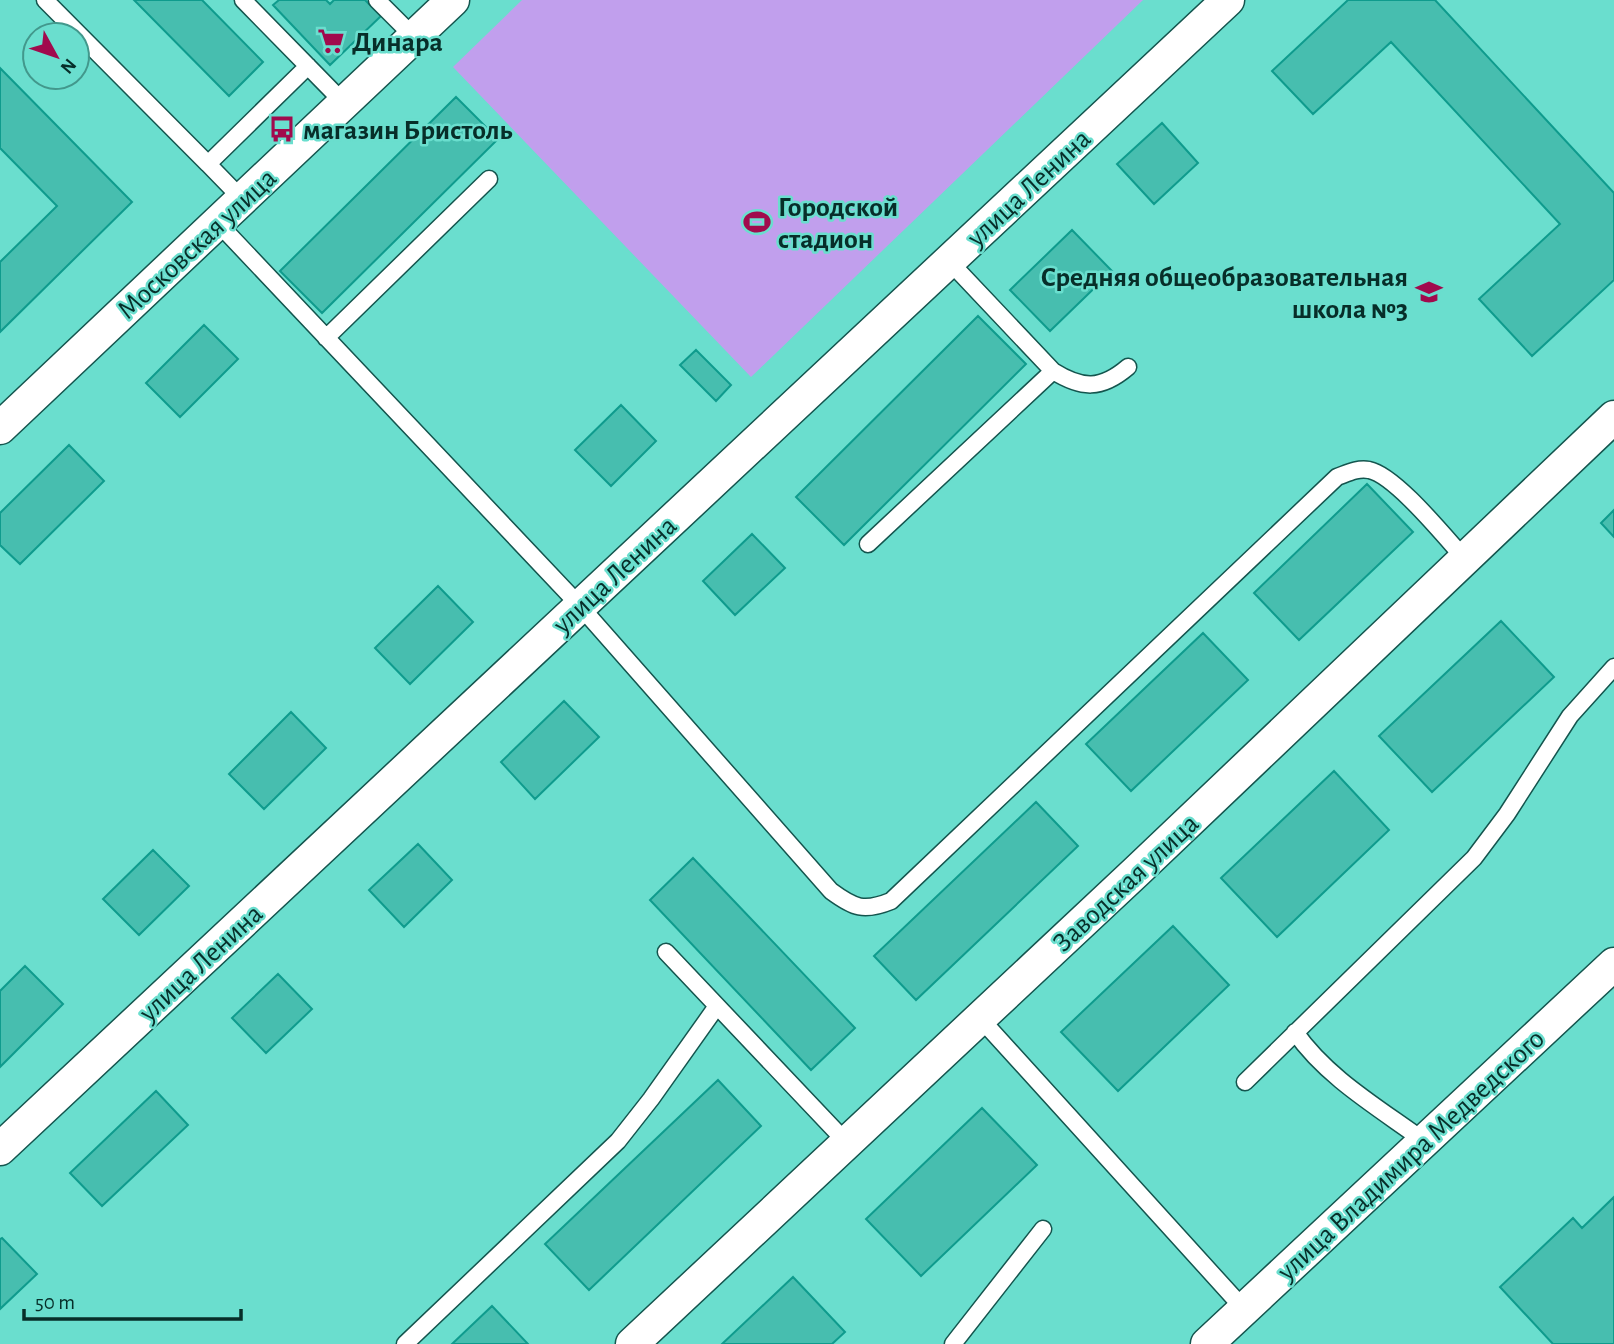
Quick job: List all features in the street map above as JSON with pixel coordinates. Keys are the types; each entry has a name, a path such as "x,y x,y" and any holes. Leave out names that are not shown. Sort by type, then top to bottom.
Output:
{"street":[{"name":"Московская улица","path":"0,428 453,0"},
{"name":"улица Ленина","path":"0,1149 1228,0"},
{"name":"Заводская улица","path":"632,1344 1614,418"},
{"name":"улица Владимира Медведского","path":"1207,1344 1614,964"}],"lane":[{"path":"45,0 242,199"},
{"path":"243,0 344,103"},
{"path":"377,0 414,37"},
{"path":"208,164 308,66"},
{"path":"326,338 489,179"},
{"path":"217,222 580,606 831,891 852,906 873,908 891,901 1337,477 1357,469 1371,470 1390,479 1465,559"},
{"path":"949,261 1052,371 1070,382 1086,385 1109,380 1128,367"},
{"path":"868,544 1052,371"},
{"path":"1245,1082 1474,858 1507,814 1570,716 1614,667"},
{"path":"666,952 847,1143"},
{"path":"405,1344 618,1140 651,1099 717,1006"},
{"path":"980,1018 1244,1309"},
{"path":"1295,1031 1307,1049 1333,1074 1424,1141"},
{"path":"953,1344 1043,1229"}],"shaded area":[{"name":"Городской стадион","path":"522,0 1143,0 751,377 453,67"}],"building":[{"path":"134,0 202,0 263,62 229,96"},
{"name":"Динара","path":"279,0 326,0 330,4 334,0 365,0 381,16 330,65 273,5"},
{"path":"1348,0 1435,0 1614,193 1614,280 1532,356 1479,299 1560,224 1391,42 1313,114 1272,71"},
{"path":"0,68 132,202 0,332 0,262 57,206 0,148"},
{"path":"456,97 498,139 322,313 280,271"},
{"path":"1162,123 1198,163 1154,204 1117,164"},
{"path":"1072,230 1112,271 1050,331 1010,290"},
{"path":"978,316 1026,364 844,545 796,497"},
{"path":"204,325 238,359 180,417 146,383"},
{"path":"696,350 731,385 716,401 680,365"},
{"path":"621,405 656,441 611,486 575,450"},
{"path":"69,445 104,481 20,564 0,545 0,513"},
{"path":"1367,484 1413,532 1299,640 1254,593"},
{"path":"1614,510 1614,537 1601,523"},
{"path":"752,534 785,568 735,615 703,581"},
{"path":"438,586 473,622 410,684 375,648"},
{"path":"1501,621 1554,677 1432,792 1379,736"},
{"path":"1203,633 1248,680 1131,791 1086,744"},
{"path":"564,701 599,737 535,799 501,762"},
{"path":"291,712 326,748 264,809 229,774"},
{"path":"1334,771 1389,830 1277,937 1221,878"},
{"path":"1036,802 1078,846 916,1000 874,956"},
{"path":"418,844 452,880 404,927 369,890"},
{"path":"153,850 189,886 139,935 103,899"},
{"path":"693,858 855,1028 811,1070 650,900"},
{"path":"1173,926 1229,985 1118,1091 1061,1032"},
{"path":"25,966 63,1004 0,1067 0,991"},
{"path":"278,974 312,1009 266,1053 232,1018"},
{"path":"718,1080 761,1126 589,1290 545,1244"},
{"path":"156,1091 188,1125 102,1206 70,1173"},
{"path":"982,1108 1037,1165 921,1276 866,1219"},
{"path":"1614,1197 1614,1344 1553,1344 1500,1287 1573,1218 1582,1228"},
{"path":"2,1238 37,1274 0,1309 0,1239"},
{"path":"793,1277 845,1332 832,1344 722,1344"},
{"path":"492,1306 528,1344 452,1344"}],"place":[{"name":"Динара","path":"331,41"},
{"name":"магазин Бристоль","path":"282,129"},
{"name":"Городской стадион","path":"757,222"},
{"name":"Cредняя общеобразовательная школа №3","path":"1429,292"}]}
